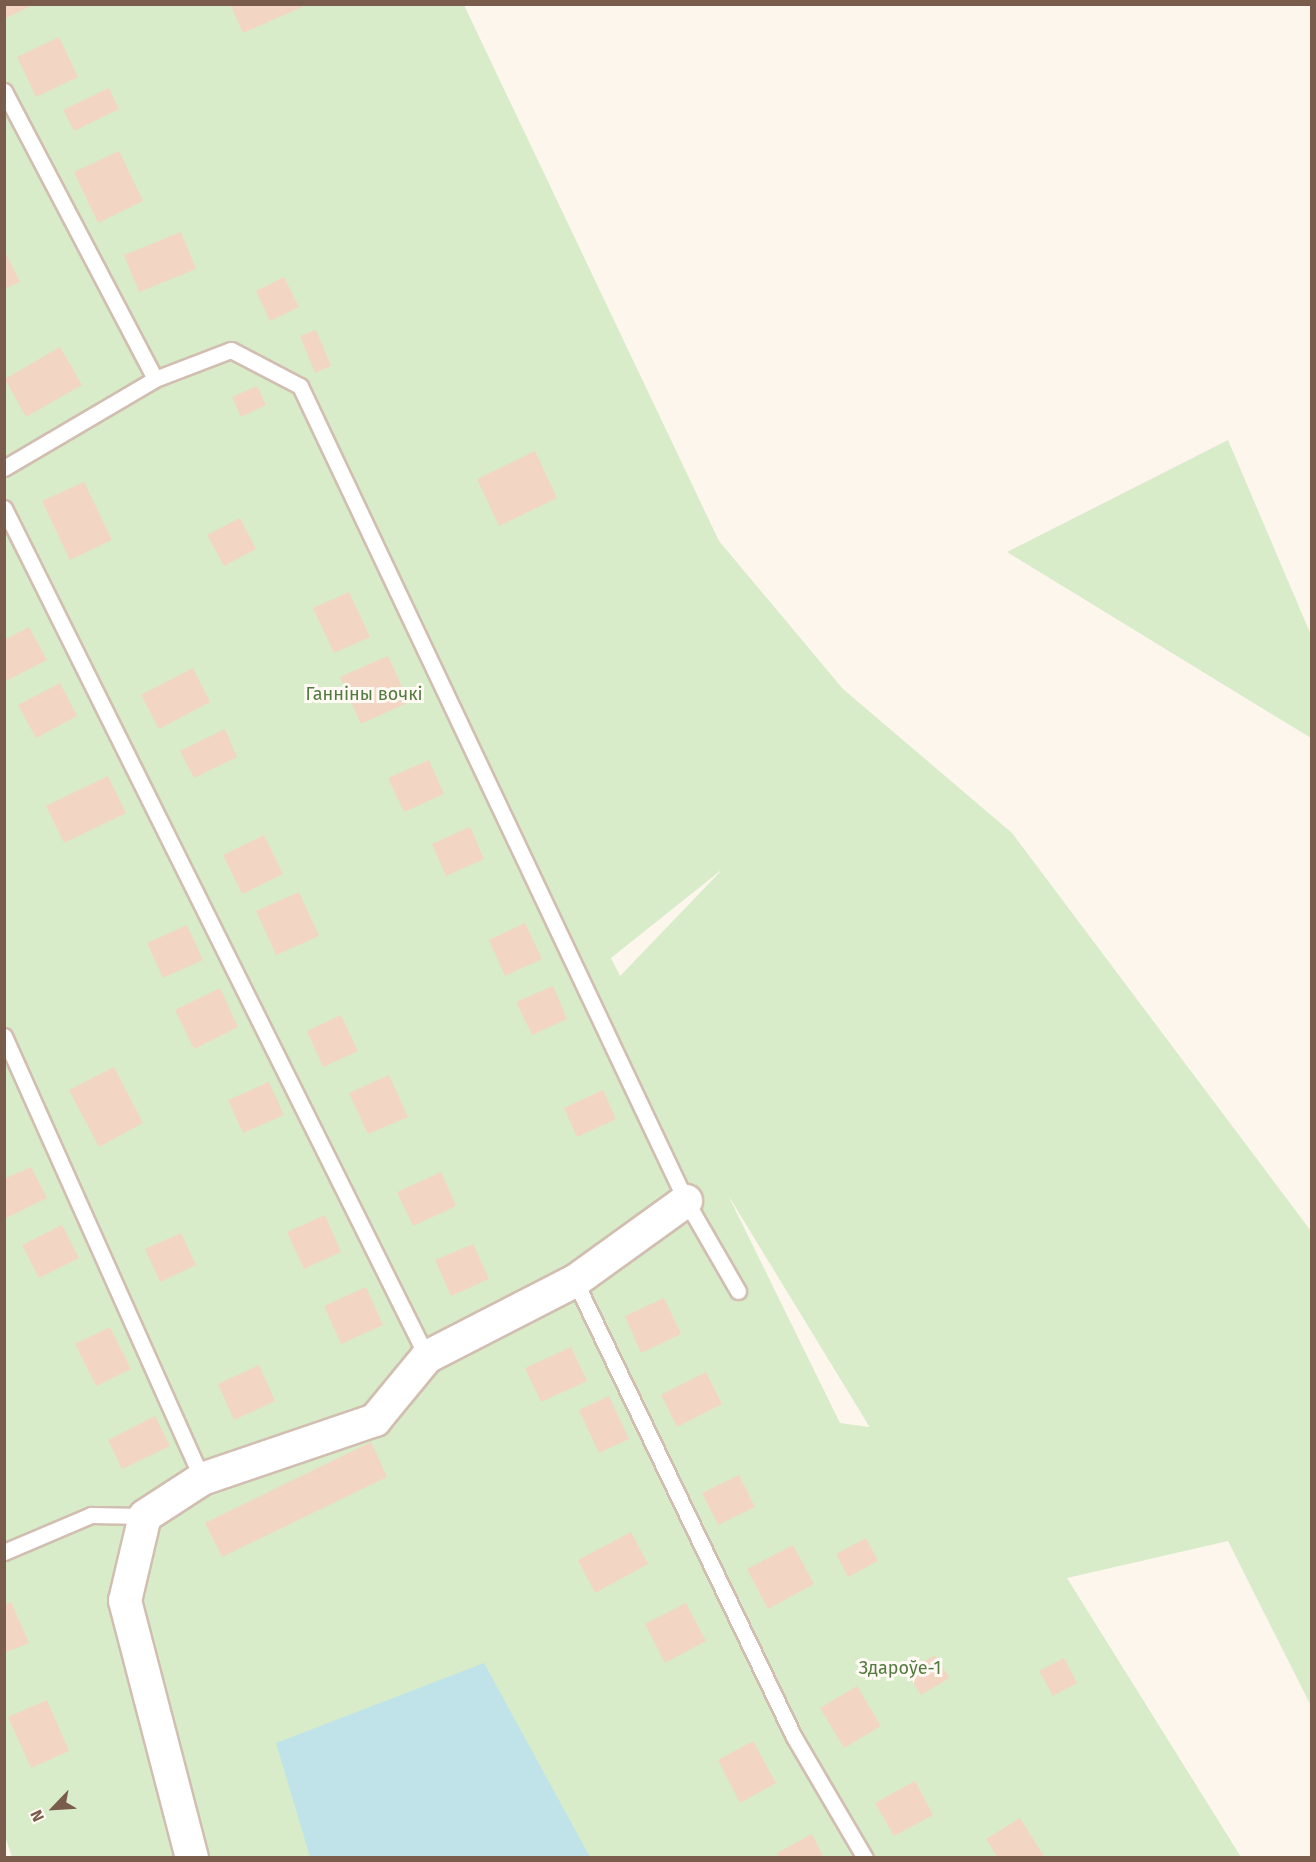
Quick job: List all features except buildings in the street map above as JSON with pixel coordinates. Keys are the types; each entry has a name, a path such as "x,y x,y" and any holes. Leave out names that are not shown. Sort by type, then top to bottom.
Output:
{"street":[{"path":"192,1857 125,1601 145,1516 202,1479 375,1419 427,1357 575,1281 686,1201"}],"lane":[{"path":"4,91 155,379"},
{"path":"4,468 155,379 231,350 300,386 686,1201 738,1291"},
{"path":"4,508 427,1357"},
{"path":"4,1036 202,1479"},
{"path":"575,1281 794,1737 865,1857"},
{"path":"4,1552 91,1515 145,1516"}],"green space":[{"name":"Ганніны вочкі","path":"4,5 464,5 719,541 843,689 1012,833 1311,1231 1311,1706 1228,1541 1067,1578 1241,1857 12,1857 4,1833","holes":["720,872 620,976 611,958","728,1195 869,1426 869,1427 840,1423"]},
{"path":"1228,440 1311,635 1311,738 1007,552"}],"water":[{"path":"484,1663 590,1857 310,1857 276,1743"}],"park label":[{"name":"Здароўе-1","path":"900,1668"}]}
